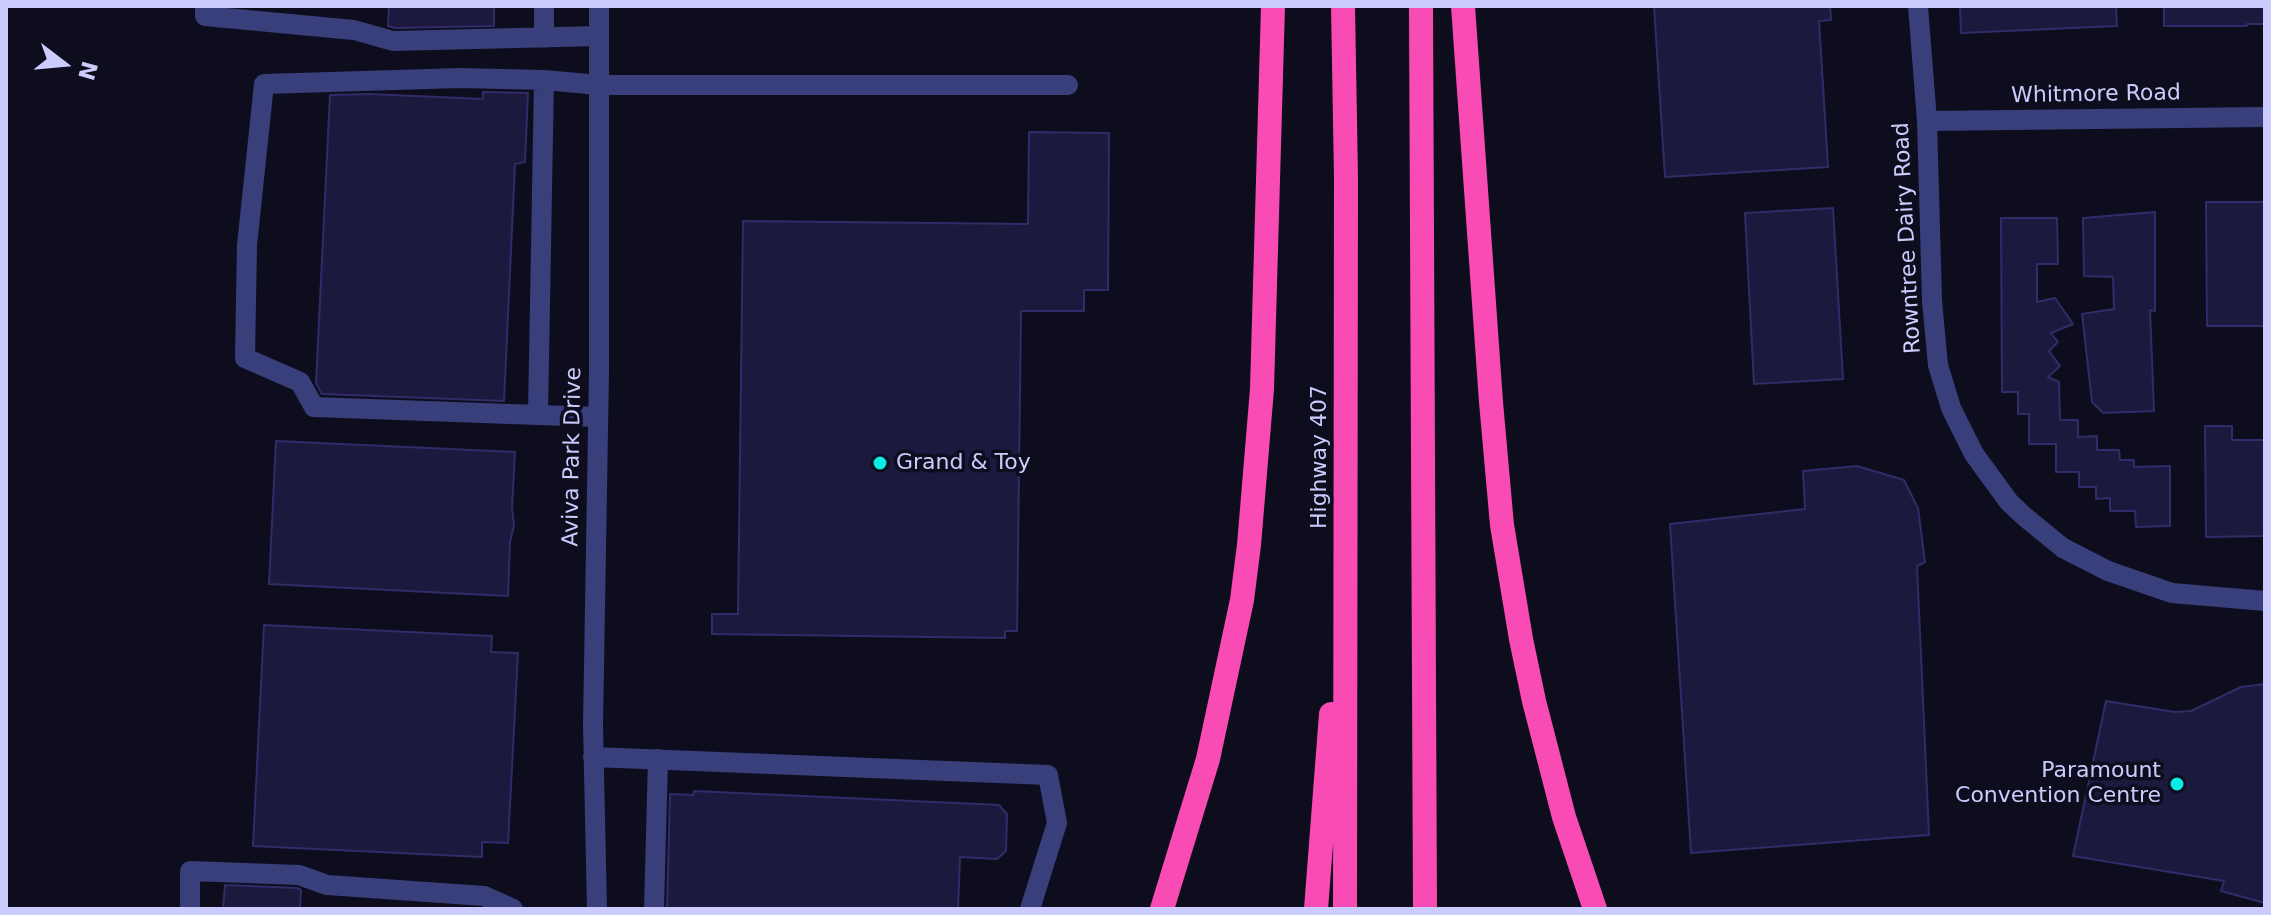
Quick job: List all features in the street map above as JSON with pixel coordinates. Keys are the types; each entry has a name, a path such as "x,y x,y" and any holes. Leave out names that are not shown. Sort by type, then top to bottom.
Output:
{"highway":[{"path":"1162,909 1208,759 1242,600 1251,532 1262,389 1273,6"},
{"name":"Highway 407","path":"1343,6 1346,178 1345,909"},
{"path":"1421,6 1425,909"},
{"path":"1463,6 1502,525 1534,701 1564,817 1595,909"},
{"path":"1316,909 1346,500"},
{"path":"1425,667 1440,909"}],"street":[{"path":"205,6 205,16 354,30 393,41 599,36"},
{"path":"544,6 544,38"},
{"name":"Aviva Park Drive","path":"597,909 593,757 599,6"},
{"name":"Rowntree Dairy Road","path":"1918,6 1927,121 1932,301 1938,365 1951,408 1974,454 2009,502 2025,517 2063,548 2108,571 2172,593 2265,601"},
{"path":"598,417 314,407 300,382 245,358 247,259 264,84 461,78 599,85 1068,85"},
{"path":"538,415 544,80"},
{"name":"Whitmore Road","path":"1927,121 2265,117"},
{"path":"593,757 1048,775 1057,823 1030,909"},
{"path":"654,909 658,759"},
{"path":"190,909 190,871 299,875 327,885 484,896 513,909"}],"building":[{"path":"389,6 494,6 494,26 395,28 388,26"},
{"path":"1654,6 1830,6 1831,20 1819,21 1828,167 1665,177"},
{"path":"1960,6 2116,6 2117,26 1961,33"},
{"path":"2164,6 2265,6 2265,21 2247,26 2164,26"},
{"path":"483,92 528,93 525,162 515,164 504,401 322,394 316,383 330,95 483,99"},
{"name":"Grand & Toy","path":"1029,132 1109,133 1108,290 1084,290 1084,311 1021,311 1017,631 1005,631 1005,638 712,634 712,614 738,614 743,221 1028,224"},
{"path":"2206,202 2265,202 2265,326 2207,326"},
{"path":"1833,208 1843,379 1754,384 1745,213"},
{"path":"2155,212 2155,311 2150,310 2154,411 2103,413 2092,402 2082,314 2114,309 2113,277 2084,276 2083,218"},
{"path":"2001,218 2057,218 2058,264 2037,264 2037,302 2055,298 2073,324 2051,333 2058,342 2049,351 2060,366 2048,377 2059,382 2060,420 2078,420 2078,437 2097,436 2097,450 2119,450 2120,460 2134,460 2134,467 2170,466 2170,526 2136,527 2135,511 2110,511 2110,498 2096,499 2096,487 2079,487 2079,472 2056,472 2056,444 2029,444 2029,414 2018,414 2018,392 2002,392"},
{"path":"2205,426 2232,426 2232,440 2265,440 2265,536 2206,537"},
{"path":"276,441 515,452 514,526 510,542 508,596 269,584"},
{"path":"1857,466 1904,480 1918,508 1925,562 1917,566 1929,835 1691,853 1670,524 1805,509 1803,471"},
{"path":"264,625 492,636 491,652 518,653 508,843 482,842 482,857 253,846"},
{"name":"Paramount Convention Centre","path":"2265,684 2265,903 2221,891 2224,881 2073,856 2106,701 2175,712 2191,711 2241,687"},
{"path":"694,791 999,805 1007,814 1006,851 997,859 960,857 958,909 667,909 670,794 693,795"},
{"path":"225,885 297,888 301,890 300,909 223,909"}],"place":[{"name":"Grand & Toy","path":"880,463"},
{"name":"Paramount Convention Centre","path":"2177,784"}]}
